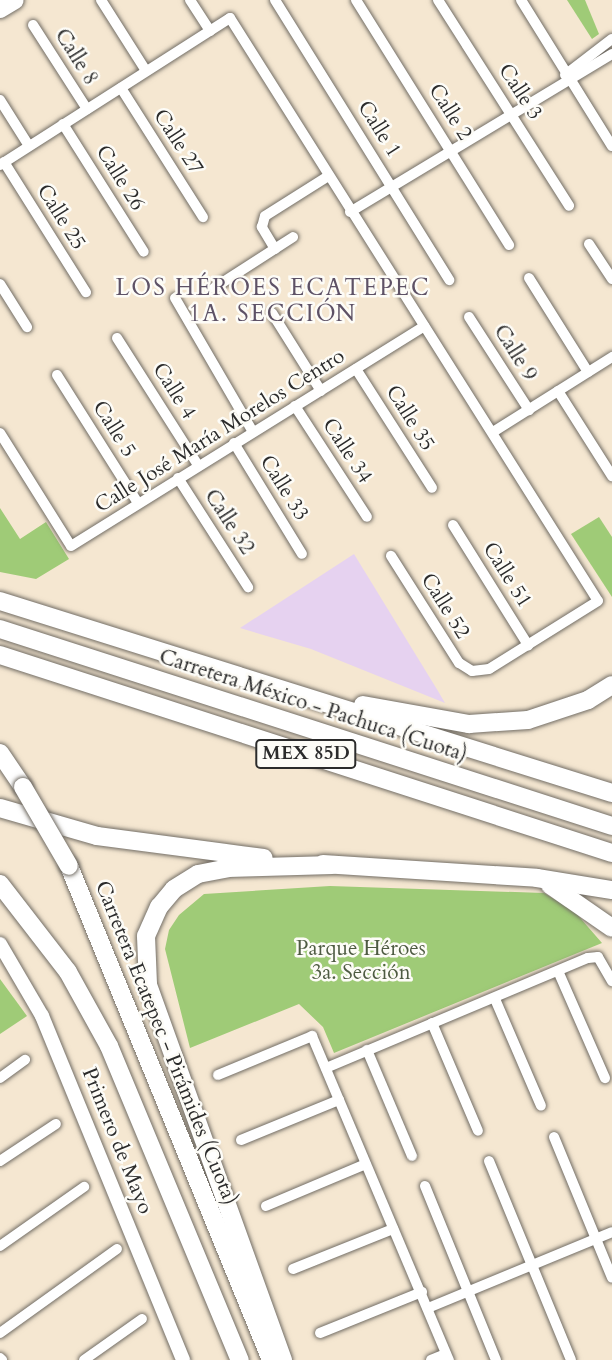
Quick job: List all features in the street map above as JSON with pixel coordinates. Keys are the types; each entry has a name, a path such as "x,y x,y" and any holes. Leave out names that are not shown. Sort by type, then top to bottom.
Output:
{"highway":[{"path":"0,601 612,793"},
{"name":"Carretera México - Pachuca (Cuota)","path":"0,629 612,826"},
{"name":"MEX 85D","path":"0,655 612,853"},
{"path":"288,692 469,724 528,720 588,700 612,685"},
{"name":"Carretera Ecatepec - Pirámides (Cuota)","path":"0,753 69,866 271,1360"},
{"path":"0,808 97,836 332,865 537,878 612,890"},
{"path":"283,1360 148,984 146,936 159,907 174,889 198,874 228,868 332,865"},
{"path":"537,878 572,896 612,928"},
{"path":"0,884 68,972 109,1046 240,1360"}],"main road":[{"path":"0,17 16,4"},
{"name":"Primero de Mayo","path":"0,944 42,1016 183,1360"}],"street":[{"path":"100,0 146,72"},
{"path":"190,0 210,31"},
{"name":"Calle 1","path":"275,0 449,280"},
{"name":"Calle 2","path":"356,0 509,245"},
{"name":"Calle 3","path":"438,0 569,206"},
{"path":"521,0 570,74 612,146"},
{"path":"2,163 230,18 327,177 493,432 598,601 528,645"},
{"name":"Calle 8","path":"33,25 86,110"},
{"path":"350,212 452,152 561,81 612,39"},
{"path":"570,74 612,54"},
{"name":"Calle 27","path":"121,88 203,217"},
{"path":"0,100 29,146"},
{"name":"Calle 26","path":"63,124 144,252"},
{"name":"Calle 25","path":"2,163 86,292"},
{"path":"275,249 262,227 265,216 327,177"},
{"path":"214,288 293,237"},
{"path":"589,244 612,279"},
{"path":"529,278 589,372"},
{"path":"0,284 27,327"},
{"path":"175,298 253,432"},
{"path":"272,313 321,391"},
{"name":"Calle 9","path":"470,317 528,410"},
{"name":"Calle José María Morelos Centro","path":"0,433 71,546 424,327"},
{"name":"Calle 4","path":"117,338 198,466"},
{"path":"493,432 612,357"},
{"name":"Calle 35","path":"356,369 432,488"},
{"name":"Calle 5","path":"57,375 138,503"},
{"path":"558,391 612,476"},
{"name":"Calle 34","path":"295,406 367,517"},
{"name":"Calle 33","path":"234,443 302,554"},
{"name":"Calle 32","path":"178,478 248,587"},
{"name":"Calle 51","path":"453,525 528,645"},
{"name":"Calle 52","path":"391,556 459,663 472,671 489,669 528,645"},
{"path":"326,1068 558,971 598,957 612,981"},
{"path":"558,971 605,1078"},
{"path":"495,999 541,1106"},
{"path":"432,1023 478,1131"},
{"path":"218,1075 313,1037 448,1357 431,1360"},
{"path":"367,1050 412,1156"},
{"path":"0,1078 25,1060"},
{"path":"240,1140 339,1100"},
{"path":"0,1161 55,1124"},
{"path":"554,1137 612,1278"},
{"path":"489,1161 571,1360"},
{"path":"266,1206 366,1164"},
{"path":"425,1186 496,1360"},
{"path":"0,1246 84,1188"},
{"path":"293,1269 393,1229"},
{"path":"428,1308 612,1232"},
{"path":"0,1333 117,1249"},
{"path":"320,1333 422,1292"},
{"path":"84,1360 142,1319"}],"shaded area":[{"path":"354,554 445,703 311,649 240,628"}],"green space":[{"path":"567,0 585,0 599,34 592,39"},
{"path":"0,508 20,539 46,522 69,559 36,579 0,572"},
{"path":"599,517 612,537 612,597 571,534"},
{"name":"Parque Héroes 3a. Sección","path":"330,886 544,893 575,912 602,943 334,1053 323,1027 299,1004 190,1048 165,949 169,930 179,915 204,894"},
{"path":"0,979 27,1016 0,1034"}],"district":[{"name":"LOS HÉROES ECATEPEC 1A. SECCIÓN","path":"273,301"}]}
